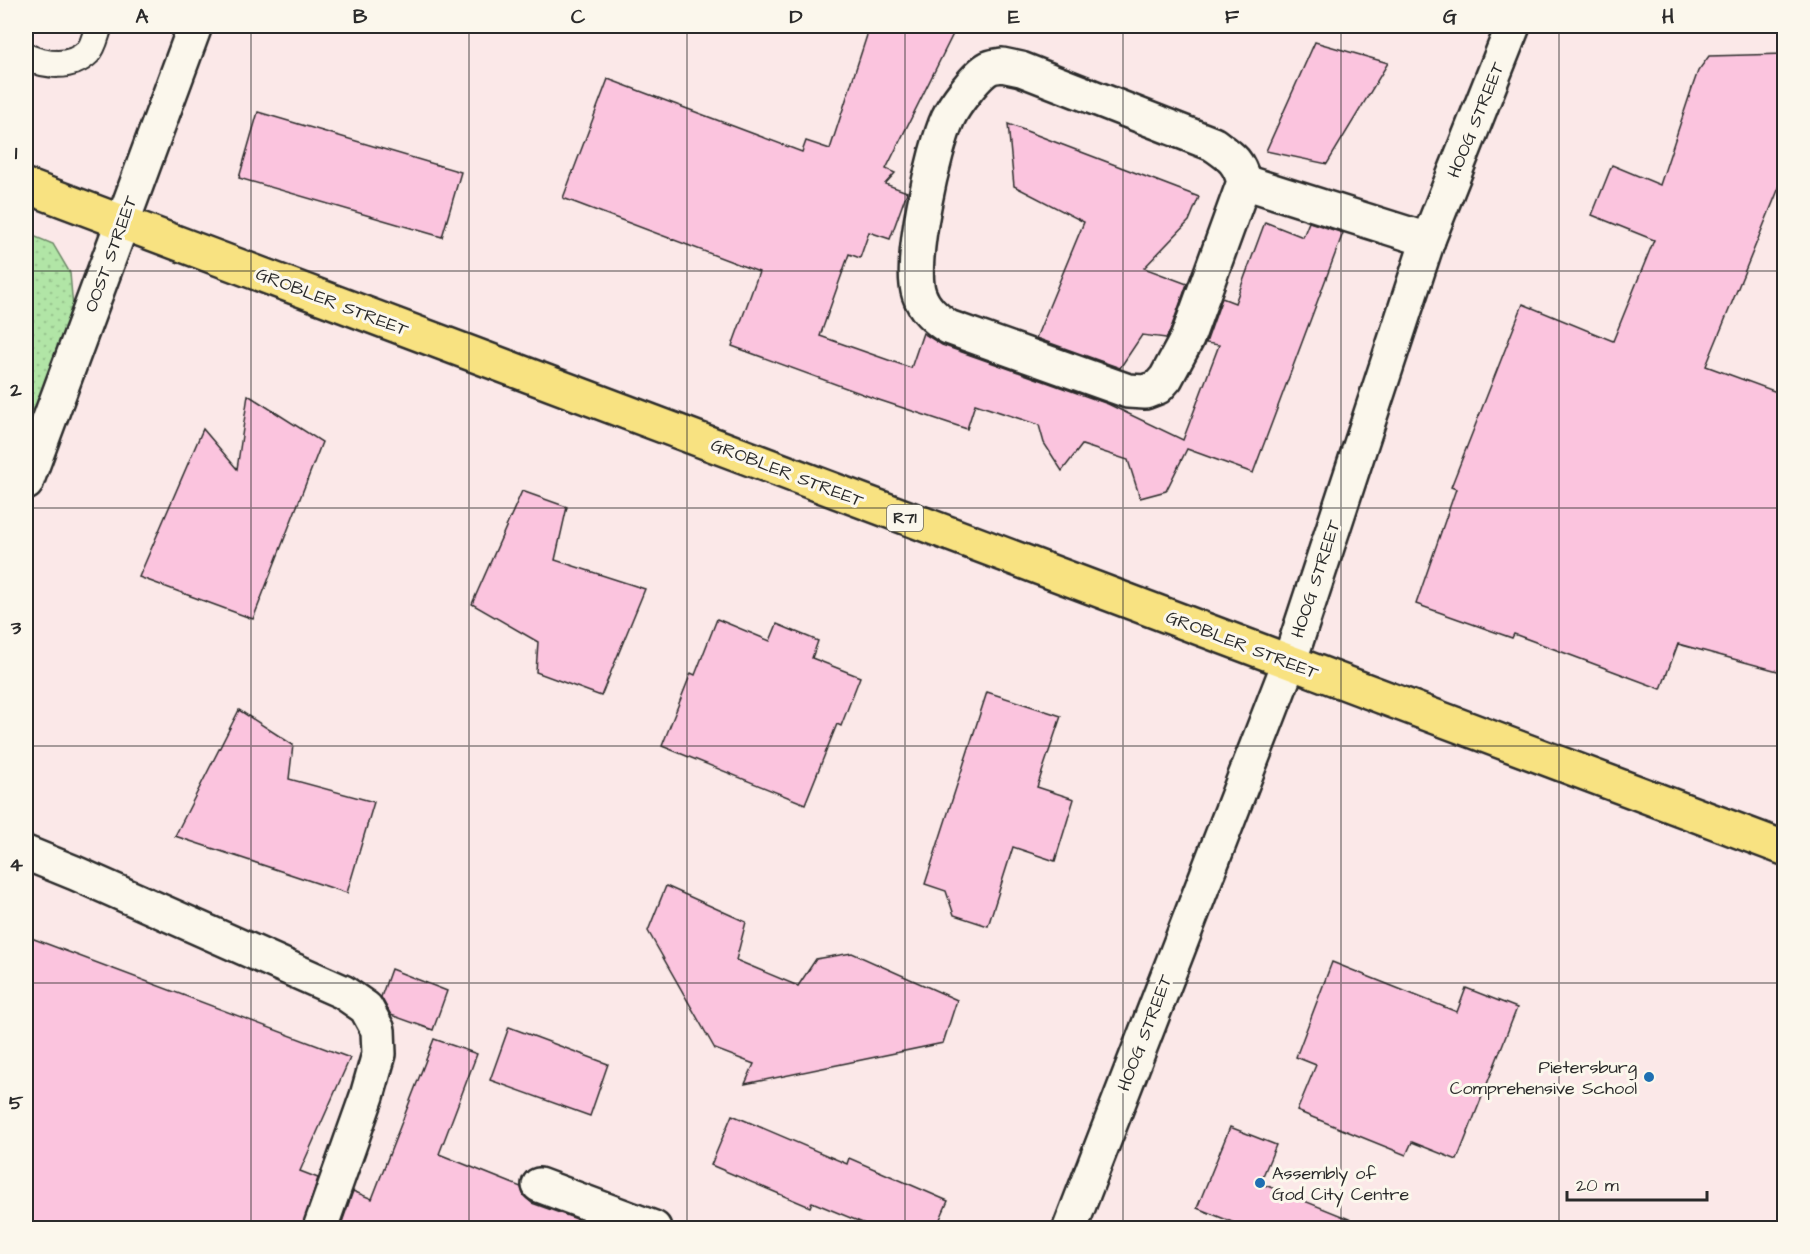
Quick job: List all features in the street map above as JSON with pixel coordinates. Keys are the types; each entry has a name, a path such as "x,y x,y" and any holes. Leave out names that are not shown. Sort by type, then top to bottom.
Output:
{"main road":[{"name":"GROBLER STREET","path":"32,186 123,223 1785,849"}],"street":[{"name":"OOST STREET","path":"26,483 195,26"},
{"name":"HOOG STREET","path":"1070,1228 1289,663 1428,240 1513,26"},
{"path":"1002,65 1021,69 1213,144 1231,156 1240,167 1244,182 1187,339 1166,378 1158,387 1145,393 1128,391 948,327 931,315 919,294 915,275 917,250 936,153 948,118 960,98 988,68 1002,65"},
{"path":"1244,182 1428,240"},
{"path":"26,853 343,992 366,1008 378,1030 379,1054 367,1096 320,1228"},
{"path":"539,1185 654,1228"}],"lane":[{"path":"26,57 40,63 70,64 90,51 99,26"}],"green space":[{"path":"26,233 53,244 70,273 73,308 26,436"}],"building":[{"path":"870,26 957,26 886,169 895,173 885,184 907,192 890,239 869,232 860,258 849,254 820,336 911,368 923,333 942,345 1108,404 1183,440 1219,345 1206,343 1222,298 1235,303 1265,222 1303,237 1309,222 1343,233 1253,473 1187,449 1166,491 1140,498 1128,460 1082,445 1062,471 1044,443 1039,425 975,404 967,429 876,399 732,346 759,272 563,198 608,79 802,152 806,141 830,149"},
{"path":"1315,42 1388,63 1327,164 1266,151"},
{"path":"1785,54 1785,173 1706,366 1785,395 1785,673 1678,644 1661,689 1514,634 1512,638 1416,604 1456,489 1451,487 1523,304 1613,341 1654,240 1592,215 1612,165 1660,185 1698,71 1709,56"},
{"path":"258,112 461,172 442,237 239,178"},
{"path":"1008,124 1199,197 1189,221 1144,268 1187,284 1170,331 1166,338 1142,335 1120,368 1036,338 1084,222 1014,186"},
{"path":"248,395 322,442 253,619 139,577 203,429 237,469"},
{"path":"522,491 567,507 555,560 645,589 601,696 536,672 538,642 472,604"},
{"path":"717,619 770,641 777,624 818,641 812,658 860,677 841,726 837,724 805,804 662,746 691,673 695,675"},
{"path":"987,692 1061,716 1037,787 1074,799 1055,861 1013,847 988,926 954,915 946,891 925,884"},
{"path":"239,710 293,745 289,779 374,802 347,893 175,836"},
{"path":"666,886 746,922 736,960 798,986 816,959 852,953 957,1000 943,1043 745,1084 754,1064 715,1049 648,931"},
{"path":"26,936 350,1058 300,1171 318,1178 302,1228 26,1228"},
{"path":"1332,962 1457,1012 1466,988 1517,1008 1457,1160 1412,1142 1406,1155 1297,1111 1316,1065 1296,1057"},
{"path":"391,969 447,991 433,1030 391,1015 381,997"},
{"path":"509,1027 608,1064 590,1116 490,1080"},
{"path":"434,1039 477,1054 439,1154 521,1187 524,1196 532,1203 602,1228 340,1228 353,1191 372,1199"},
{"path":"732,1115 847,1164 849,1158 948,1201 936,1228 875,1228 812,1202 810,1207 711,1165"},
{"path":"1230,1127 1276,1145 1260,1183 1369,1228 1247,1228 1197,1208"}],"place":[{"name":"Pietersburg Comprehensive School","path":"1649,1077"},
{"name":"Assembly of God City Centre","path":"1260,1183"}]}
